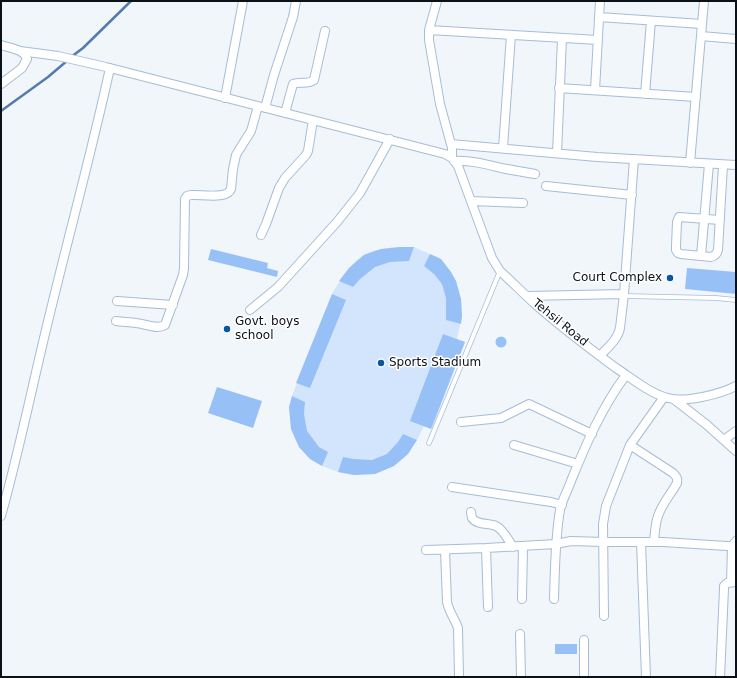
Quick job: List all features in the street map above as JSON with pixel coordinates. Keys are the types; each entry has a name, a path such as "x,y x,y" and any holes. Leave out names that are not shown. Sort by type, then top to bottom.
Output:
{"street":[{"path":"225,98 243,1"},
{"path":"116,321 157,327 162,327 167,322 183,275 185,199 187,196 191,195 220,196 226,195 230,192 236,155 251,131 262,107 274,75 296,1"},
{"path":"437,1 429,30 432,61 440,104 452,148 453,159"},
{"path":"595,90 600,1"},
{"path":"690,163 704,1"},
{"path":"599,17 702,24"},
{"path":"645,94 651,21"},
{"path":"429,30 598,40"},
{"path":"285,113 292,84 298,82 310,83 314,80 325,31"},
{"path":"503,148 511,34"},
{"path":"701,36 736,39"},
{"path":"557,153 562,39"},
{"path":"1,45 20,51 58,56 108,67 440,152 453,159 535,174"},
{"path":"1,84 22,68 27,59 20,51"},
{"path":"1,516 14,470 53,302 97,128 108,67"},
{"path":"559,88 696,98"},
{"path":"261,235 278,188 306,155 313,120"},
{"path":"250,310 278,286 337,222 360,193 390,140"},
{"path":"451,144 634,159 736,165"},
{"name":"Tehsil Road","path":"453,159 458,166 492,258 500,271 550,317 638,384 664,397 675,400 701,397 723,392 736,386"},
{"path":"600,356 619,333 624,295 634,159"},
{"path":"701,256 708,164"},
{"path":"720,220 679,217 677,222 676,250 678,253 711,257 717,253 718,250 720,220 723,164"},
{"path":"546,186 572,190 632,195"},
{"path":"471,201 523,203"},
{"path":"527,296 624,295"},
{"path":"117,301 173,305"},
{"path":"554,599 556,544 562,505 578,464 592,434 614,391 626,375"},
{"path":"604,616 603,524 606,506 630,445 664,397"},
{"path":"675,400 707,425 736,451"},
{"path":"461,422 501,418 529,404 592,434"},
{"path":"724,440 736,431"},
{"path":"514,445 578,464"},
{"path":"630,445 673,473 678,480 661,507 657,518 654,542"},
{"path":"452,487 562,505"},
{"path":"471,512 472,518 475,522 492,525 498,528 513,547"},
{"path":"426,550 513,547 556,544 571,541 663,542 727,546 734,543 734,582 727,583 724,589 720,677"},
{"path":"641,542 646,677"},
{"path":"522,599 523,546"},
{"path":"486,548 488,607"},
{"path":"445,550 447,602 458,628 459,677"},
{"path":"520,634 521,677"},
{"path":"584,640 584,677"}],"lane":[{"path":"429,443 500,271"},
{"path":"624,295 736,300"}],"shaded area":[{"name":"Sports Stadium","path":"400,247 414,247 441,259 451,272 456,281 461,299 462,316 457,339 465,342 432,429 424,426 408,454 394,466 375,474 354,475 338,472 322,466 310,459 299,447 291,429 289,407 292,396 332,294 345,273 353,263 371,251"}],"building":[{"path":"414,247 409,261 390,262 375,267 360,279 353,287 339,281 349,268 364,255 381,249"},
{"path":"211,249 268,263 267,268 278,271 277,277 208,260"},
{"path":"430,254 441,259 456,281 461,299 461,324 446,320 446,298 442,284 434,274 424,266"},
{"path":"687,268 736,272 736,294 685,289"},
{"path":"332,294 346,300 310,388 296,383"},
{"path":"443,334 465,342 431,429 410,421"},
{"path":"501,336 505,338 507,342 505,346 501,348 497,346 495,342 497,338"},
{"path":"217,387 262,401 253,428 208,413"},
{"path":"292,396 305,402 304,414 307,431 319,447 328,452 322,466 310,459 299,447 291,429 289,407"},
{"path":"403,434 417,440 408,454 394,466 375,474 354,475 338,472 343,457 372,460 387,454"},
{"path":"555,644 577,644 577,654 555,654"}],"waterway":[{"path":"71,57 83,48 131,1"},
{"path":"1,111 48,77 68,60"}],"place":[{"name":"Court Complex","path":"670,278"},
{"name":"Govt. boys school","path":"227,329"},
{"name":"Sports Stadium","path":"381,363"}]}
